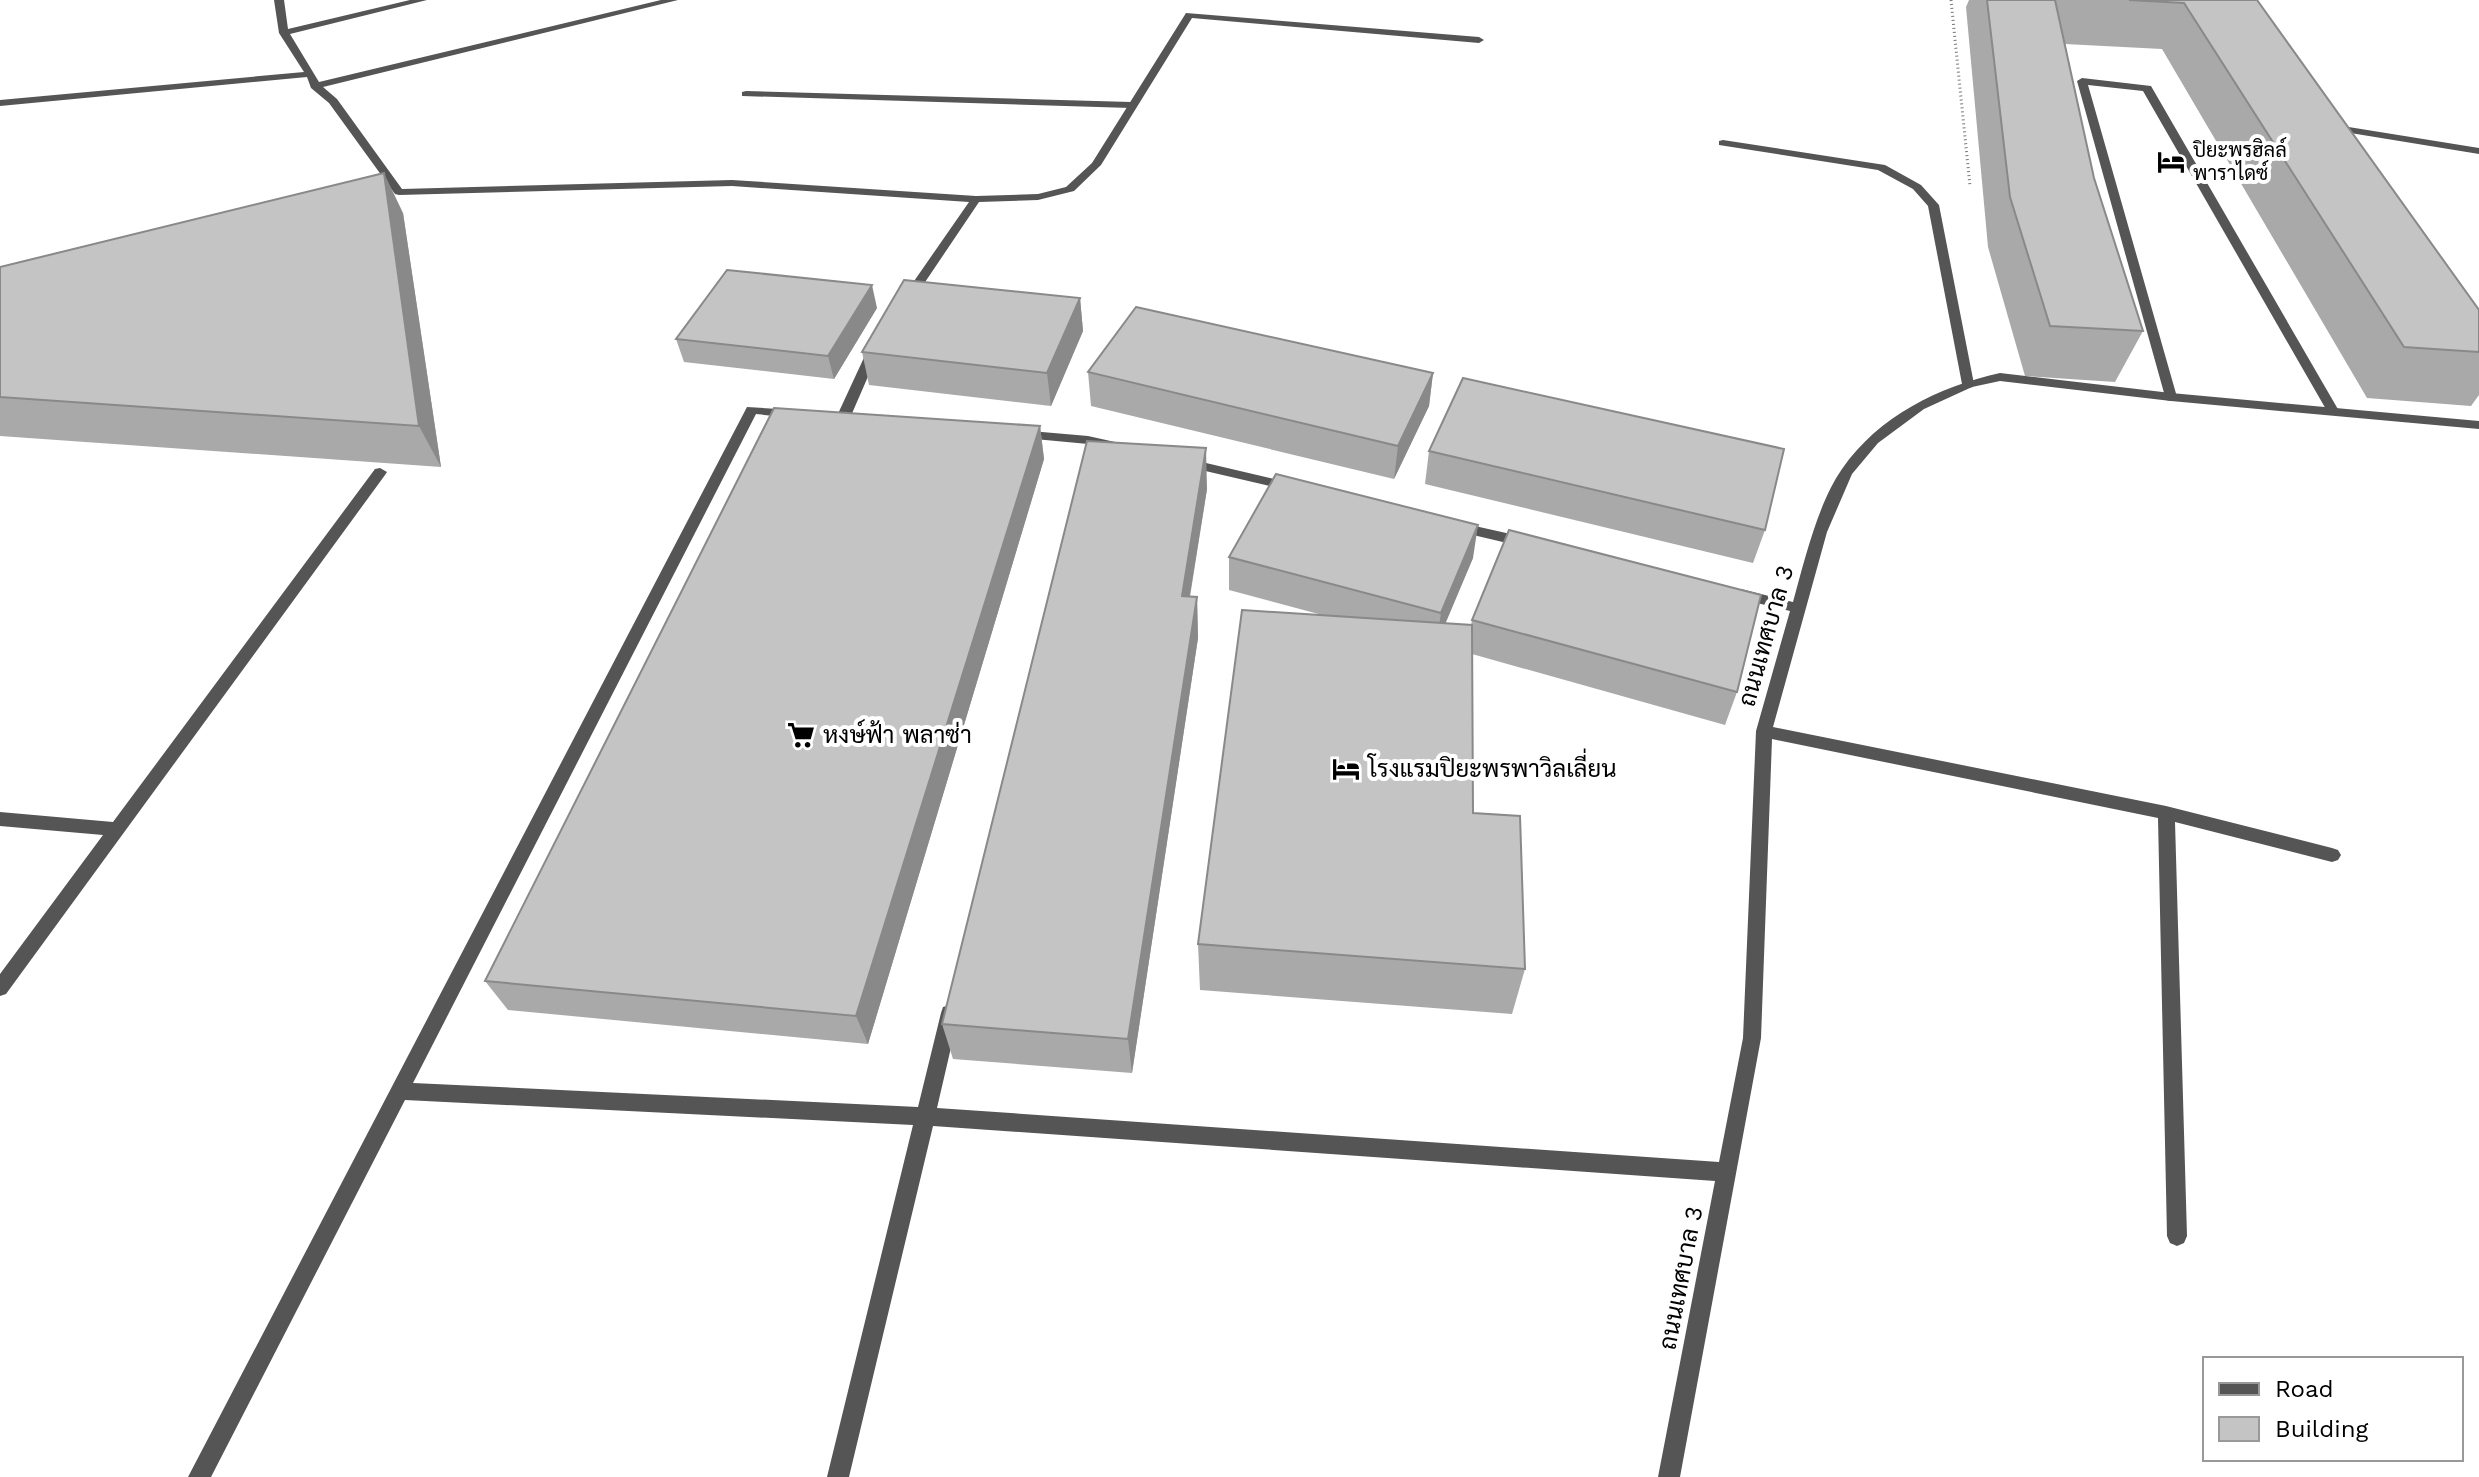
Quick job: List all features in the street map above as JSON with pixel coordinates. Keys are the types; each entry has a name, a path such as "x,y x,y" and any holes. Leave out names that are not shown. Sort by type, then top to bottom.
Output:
{"street":[{"path":"279,0 284,33 313,80 333,101 399,192 732,183 976,199 1038,197 1070,189 1096,165 1189,15 1479,40"},
{"path":"284,33 422,0"},
{"path":"0,103 313,80 673,0"},
{"path":"2171,397 2082,81 2147,88 2333,411"},
{"path":"746,94 1131,105"},
{"path":"2322,126 2479,151"},
{"path":"1723,143 1866,164 1898,175 1917,187 1933,205 1968,384"},
{"path":"901,305 916,290 976,199"},
{"path":"828,417 882,332"},
{"name":"ถนนเทศบาล 3","path":"1669,1477 1752,1038 1764,731 1820,532 1846,473 1873,440 1919,406 1968,384 2000,377 2171,397 2479,425"},
{"path":"199,1477 752,410 858,419"},
{"path":"996,432 1086,448 1140,451"},
{"path":"1171,458 1308,491"},
{"path":"0,988 380,472"},
{"path":"1446,524 1538,546"},
{"path":"1722,590 1798,608"},
{"path":"1764,731 2166,813 2332,855"},
{"path":"2166,813 2177,1236"},
{"path":"0,819 117,829"},
{"path":"838,1477 954,993"},
{"path":"399,1091 925,1116 1726,1172"}],"building":[{"path":"1987,0 2055,0 2094,178 2143,331 2050,326 2010,197"},
{"path":"2129,0 2257,0 2479,310 2479,352 2404,347 2184,3"},
{"path":"384,173 419,426 0,397 0,267"},
{"path":"727,270 872,285 828,356 676,339"},
{"path":"904,280 1080,298 1047,373 862,352"},
{"path":"1136,307 1433,373 1398,446 1088,372"},
{"path":"1463,378 1784,449 1765,530 1429,451"},
{"name":"หงษ์ฟ้า พลาซ่า","path":"774,408 1040,426 856,1016 485,981"},
{"path":"1087,441 1206,448 1182,596 1197,597 1128,1039 942,1024"},
{"path":"1276,474 1478,525 1441,613 1229,557"},
{"path":"1509,530 1761,595 1737,692 1472,620"},
{"name":"โรงแรมปิยะพรพาวิลเลี่ยน","path":"1242,610 1472,625 1473,813 1520,816 1525,969 1198,944"}],"place":[{"name":"ปิยะพรฮิลล์ พาราไดซ์","path":"2171,162"},
{"name":"หงษ์ฟ้า พลาซ่า","path":"801,735"},
{"name":"โรงแรมปิยะพรพาวิลเลี่ยน","path":"1346,769"}]}
